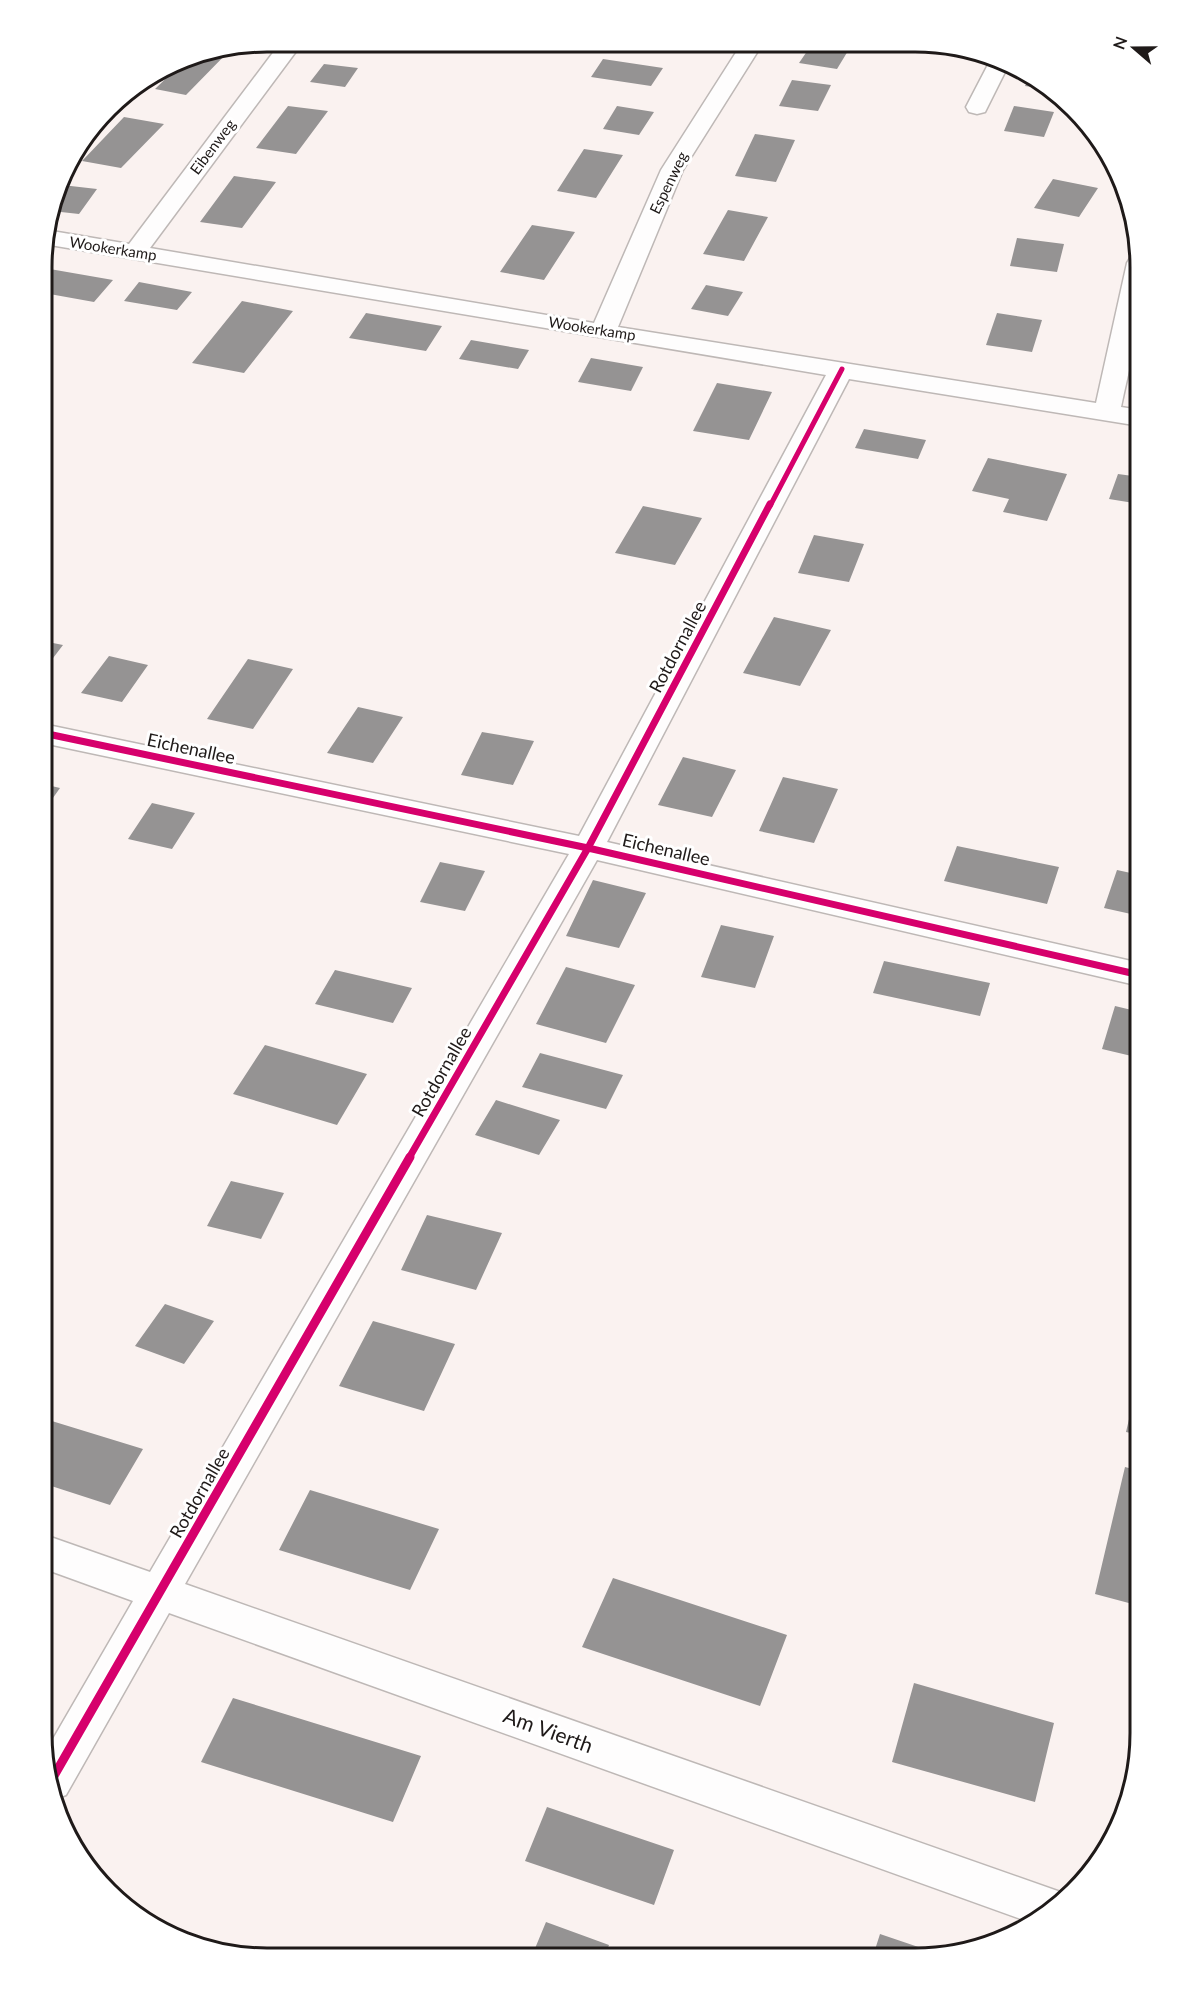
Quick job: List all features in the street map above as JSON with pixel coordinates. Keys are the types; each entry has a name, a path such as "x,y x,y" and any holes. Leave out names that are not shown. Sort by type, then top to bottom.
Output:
{"street":[{"name":"Eibenweg","path":"135,252 285,52"},
{"name":"Espenweg","path":"603,332 672,170 747,52"},
{"path":"977,107 996,69"},
{"name":"Wookerkamp","path":"54,239 603,332 1130,416"},
{"path":"1107,413 1130,305"},
{"name":"Rotdornallee","path":"56,1772 588,848 842,369"},
{"name":"Eichenallee","path":"52,736 588,848 1130,973"},
{"name":"Am Vierth","path":"52,1555 1042,1906"}],"building":[{"path":"807,52 847,52 837,69 799,63"},
{"path":"222,58 186,95 155,89 166,78 185,69"},
{"path":"603,59 663,68 651,86 591,77"},
{"path":"324,64 358,68 345,87 310,82"},
{"path":"792,80 831,85 818,111 779,106"},
{"path":"288,106 328,111 296,154 256,148"},
{"path":"617,106 654,112 639,135 603,129"},
{"path":"1014,106 1054,112 1044,137 1004,131"},
{"path":"124,117 164,124 121,168 82,161"},
{"path":"755,134 795,140 776,182 735,176"},
{"path":"584,149 623,155 596,198 557,191"},
{"path":"234,176 276,182 242,228 200,222"},
{"path":"1053,179 1098,188 1079,217 1034,208"},
{"path":"69,186 97,189 79,214 60,212"},
{"path":"728,210 768,217 744,261 703,254"},
{"path":"532,225 575,232 544,280 500,272"},
{"path":"1017,238 1064,244 1057,272 1010,266"},
{"path":"52,269 113,280 94,302 52,294"},
{"path":"139,282 192,292 177,310 124,301"},
{"path":"706,285 743,292 728,316 691,309"},
{"path":"242,301 293,311 244,373 192,363"},
{"path":"366,313 442,326 426,351 349,338"},
{"path":"997,313 1042,320 1032,352 986,345"},
{"path":"471,340 529,350 518,369 459,359"},
{"path":"591,358 643,367 631,391 578,382"},
{"path":"717,383 772,392 749,440 693,431"},
{"path":"864,429 926,440 918,459 855,448"},
{"path":"988,458 1067,474 1047,521 1003,512 1009,499 972,491"},
{"path":"1118,474 1130,476 1130,502 1109,499"},
{"path":"643,506 702,518 675,565 615,553"},
{"path":"814,535 864,544 849,582 798,573"},
{"path":"774,617 831,630 800,686 743,673"},
{"path":"52,643 63,645 52,659"},
{"path":"109,656 148,665 122,702 81,693"},
{"path":"248,659 293,669 253,729 207,719"},
{"path":"358,707 403,717 373,763 327,753"},
{"path":"482,732 534,741 513,785 461,775"},
{"path":"683,757 736,770 712,817 658,805"},
{"path":"783,777 838,789 814,843 759,831"},
{"path":"52,786 60,788 52,799"},
{"path":"152,803 195,813 172,849 128,839"},
{"path":"957,846 1059,867 1047,904 944,881"},
{"path":"440,862 485,871 465,911 420,902"},
{"path":"1117,870 1130,873 1130,914 1104,908"},
{"path":"593,880 646,893 619,948 566,936"},
{"path":"721,925 774,936 755,988 701,977"},
{"path":"884,961 990,983 980,1016 873,993"},
{"path":"566,967 635,985 606,1043 536,1024"},
{"path":"335,970 412,988 393,1023 315,1004"},
{"path":"1115,1006 1130,1010 1130,1056 1102,1049"},
{"path":"265,1045 367,1074 337,1125 233,1094"},
{"path":"540,1053 623,1075 606,1109 522,1087"},
{"path":"496,1100 560,1120 539,1155 475,1135"},
{"path":"231,1181 284,1193 261,1239 207,1226"},
{"path":"427,1215 502,1233 476,1290 401,1270"},
{"path":"165,1304 214,1321 184,1364 135,1346"},
{"path":"373,1321 455,1344 424,1411 339,1386"},
{"path":"1130,1415 1130,1433 1126,1432"},
{"path":"52,1421 143,1449 110,1505 52,1486"},
{"path":"1125,1467 1130,1468 1130,1603 1095,1594"},
{"path":"310,1490 439,1529 410,1590 279,1550"},
{"path":"613,1578 787,1635 760,1706 582,1647"},
{"path":"914,1683 1054,1723 1035,1802 892,1762"},
{"path":"233,1698 421,1756 393,1822 201,1762"},
{"path":"547,1807 674,1850 654,1905 525,1861"},
{"path":"546,1922 609,1945 608,1948 535,1948"},
{"path":"880,1934 921,1948 914,1948 876,1948"}],"cycle path":[{"path":"56,1772 588,848 842,369"},
{"path":"52,735 588,848 1130,973"}]}
